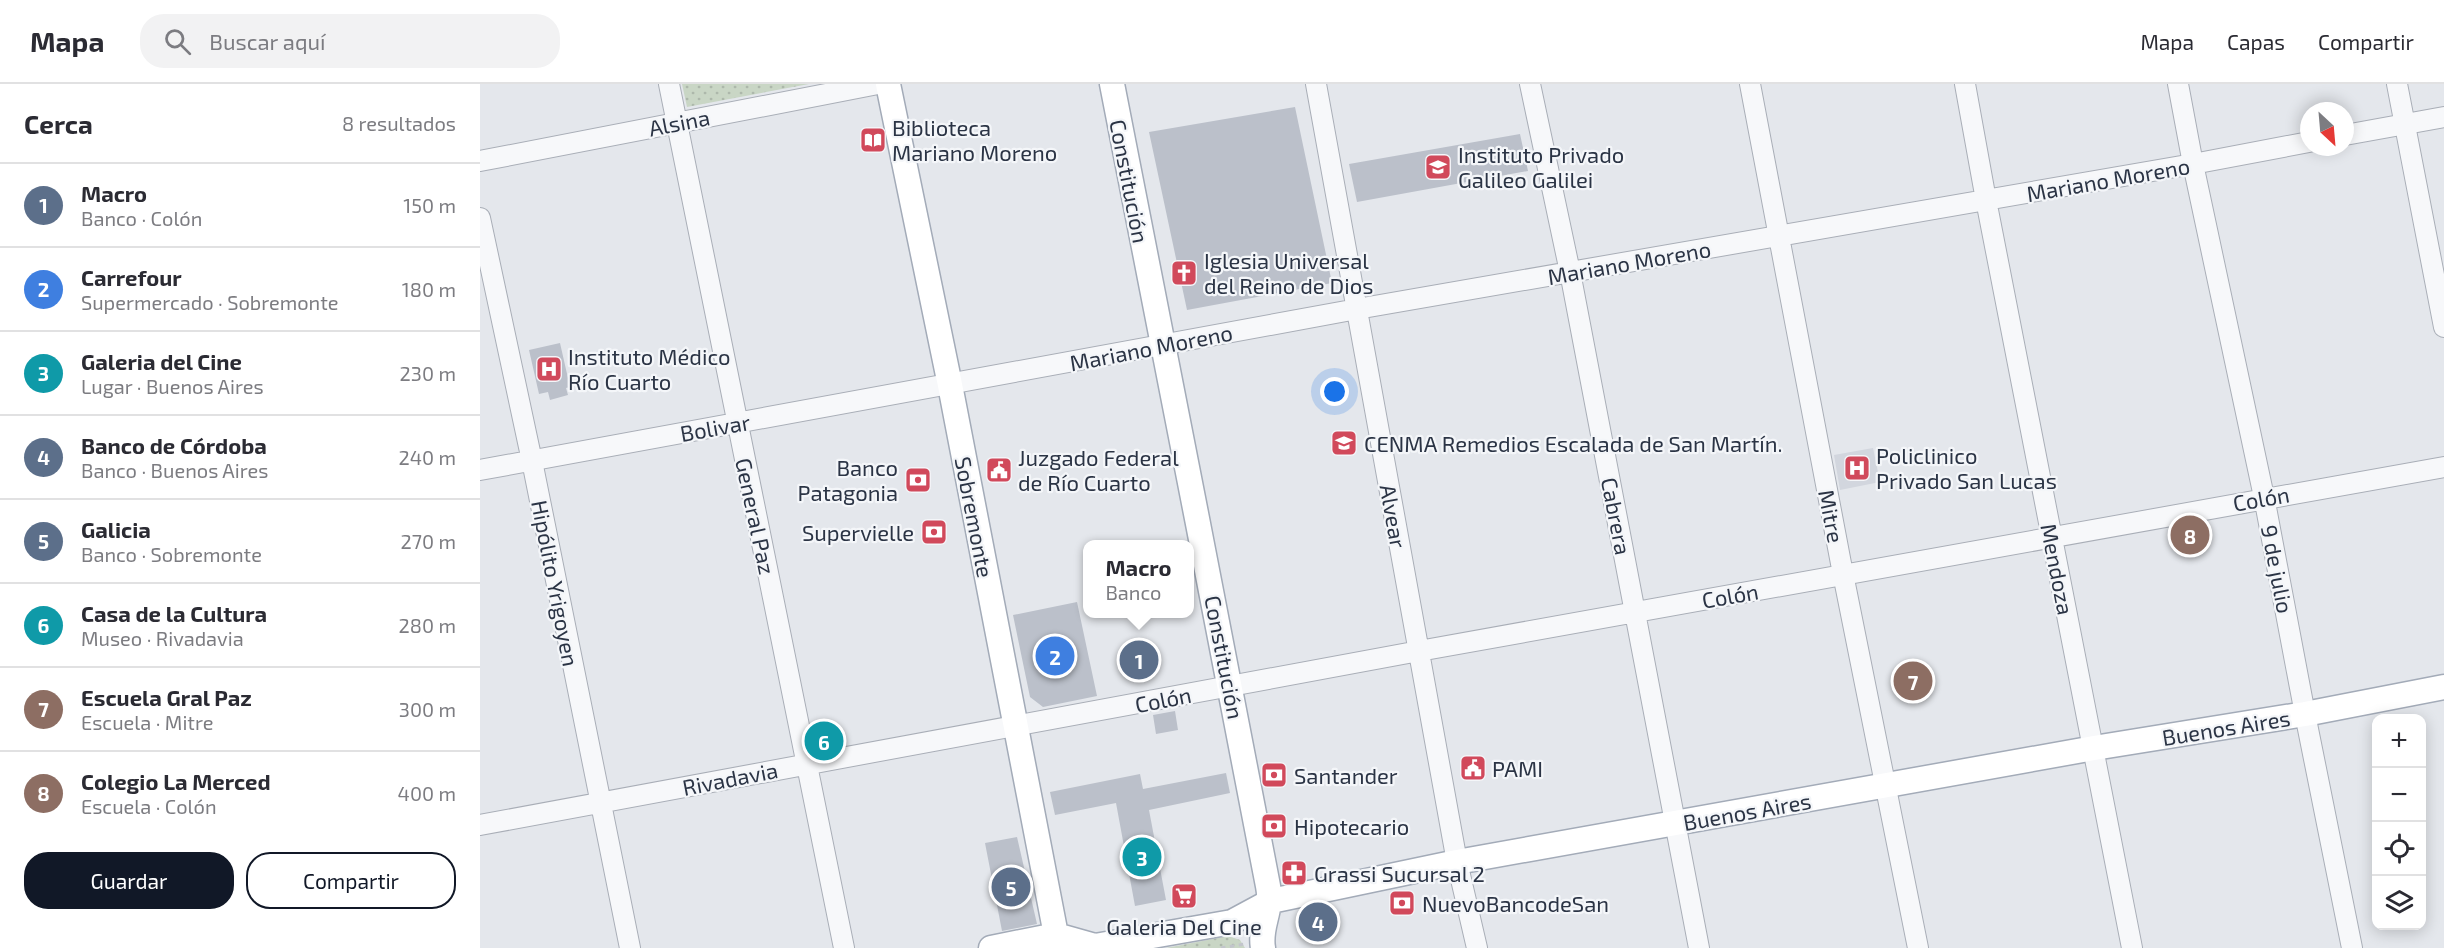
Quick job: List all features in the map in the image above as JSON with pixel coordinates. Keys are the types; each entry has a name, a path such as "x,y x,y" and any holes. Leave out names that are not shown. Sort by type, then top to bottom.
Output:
{"main road":[{"name":"Sobremonte","path":"888,84 1060,941"},
{"name":"Constitución","path":"1112,84 1231,686 1271,901 1263,944"},
{"name":"Buenos Aires","path":"1060,941 1095,946 1232,922 1271,901 1457,862 2094,748 2305,714 2444,687"},
{"path":"992,948 1060,941"}],"street":[{"name":"General Paz","path":"669,84 844,948"},
{"name":"Alsina","path":"480,161 878,84"},
{"name":"Alvear","path":"1316,84 1457,862 1477,948"},
{"name":"Cabrera","path":"1530,84 1570,272 1699,948"},
{"name":"Mitre","path":"1750,84 1843,574 1918,948"},
{"name":"Mendoza","path":"1965,84 2132,948"},
{"name":"9 de julio","path":"2178,84 2193,164 2265,497 2305,714 2352,948"},
{"path":"2397,84 2444,327"},
{"path":"2354,133 2444,117"},
{"name":"Mariano Moreno","path":"950,385 1357,309 2300,144"},
{"name":"Hipólito Yrigoyen","path":"480,218 532,461 630,948"},
{"name":"Bolivar","path":"480,470 950,385"},
{"name":"Colón","path":"1016,726 2265,497 2444,467"},
{"name":"Rivadavia","path":"480,825 1016,726"}],"path":[{"path":"1221,948 1263,944"}],"shaded area":[{"name":"Policlinico Privado San Lucas","path":"1873,448 1880,482 1840,490 1834,455"}],"green space":[{"path":"682,84 809,84 687,107"},
{"path":"1228,936 1240,940 1245,948 1166,948"}],"building":[{"path":"1295,107 1332,283 1187,310 1149,132"},
{"name":"Instituto Privado Galileo Galilei","path":"1520,134 1528,171 1357,202 1349,164"},
{"name":"Instituto Médico Río Cuarto","path":"560,343 570,387 566,388 568,395 550,400 548,392 539,394 529,350"},
{"path":"1077,602 1097,696 1043,707 1030,697 1013,615"},
{"path":"1175,711 1178,730 1156,734 1153,715"},
{"name":"Galeria Del Cine","path":"1226,773 1230,793 1149,810 1166,900 1135,906 1116,803 1055,815 1050,792 1140,774 1143,789"},
{"path":"1017,837 1037,924 1002,931 985,843"}],"place":[{"name":"Biblioteca Mariano Moreno","path":"873,140"},
{"name":"Instituto Privado Galileo Galilei","path":"1438,167"},
{"name":"Iglesia Universal del Reino de Dios","path":"1184,273"},
{"name":"Instituto Médico Río Cuarto","path":"549,369"},
{"name":"CENMA Remedios Escalada de San Martín.","path":"1344,443"},
{"name":"Policlinico Privado San Lucas","path":"1857,468"},
{"name":"Juzgado Federal de Río Cuarto","path":"999,470"},
{"name":"Banco Patagonia","path":"918,480"},
{"name":"Supervielle","path":"934,532"},
{"name":"Colegio La Merced","path":"2190,535"},
{"name":"Carrefour","path":"1055,656"},
{"name":"Macro","path":"1139,660"},
{"name":"Escuela Gral Paz","path":"1913,681"},
{"name":"Casa de la Cultura","path":"824,741"},
{"name":"PAMI","path":"1473,768"},
{"name":"Santander","path":"1274,775"},
{"name":"Hipotecario","path":"1274,826"},
{"name":"Galeria del Cine","path":"1142,857"},
{"name":"Grassi Sucursal 2","path":"1294,873"},
{"name":"Galicia","path":"1011,887"},
{"name":"Galeria Del Cine","path":"1184,896"},
{"name":"NuevoBancodeSan","path":"1402,903"},
{"name":"Banco de Córdoba","path":"1318,922"}]}
